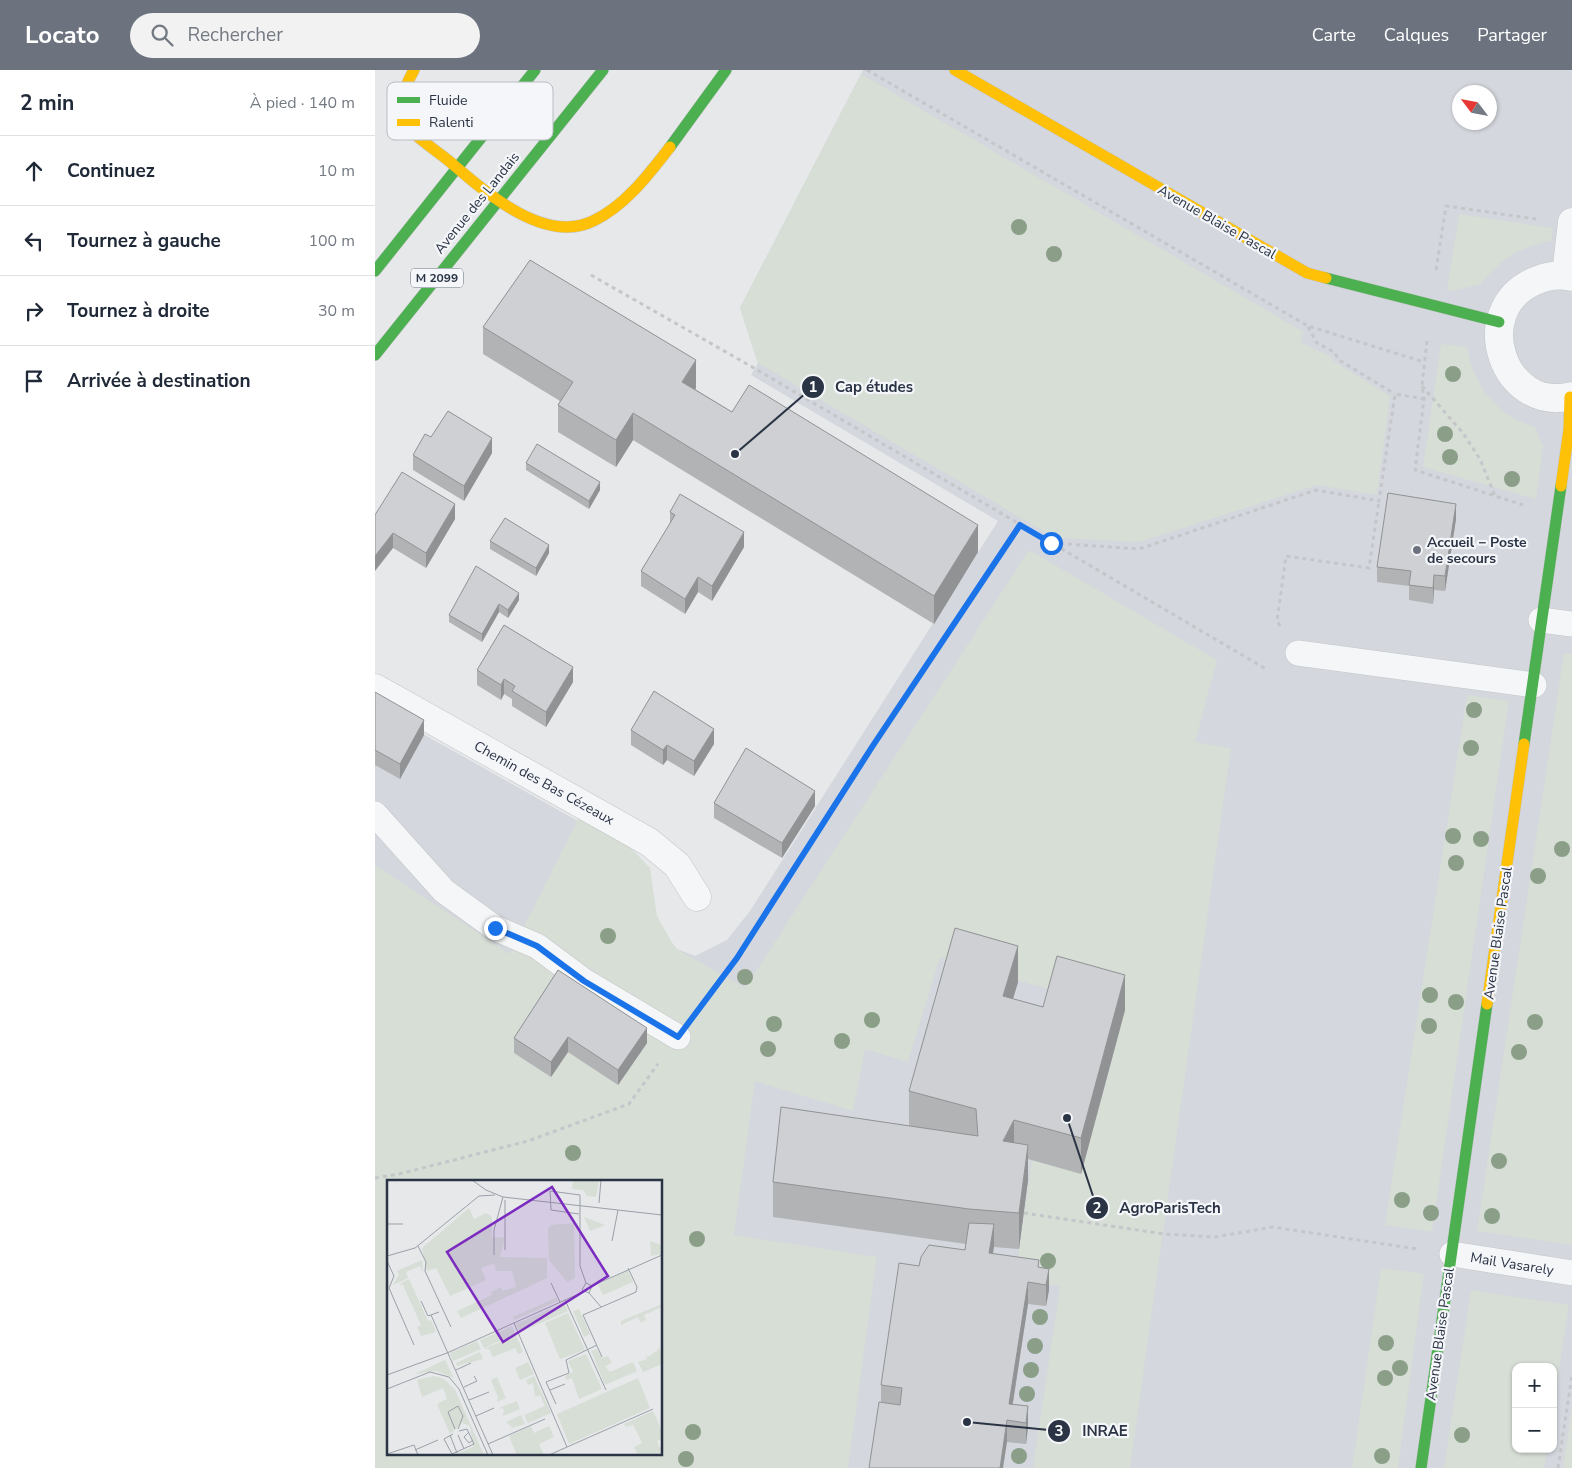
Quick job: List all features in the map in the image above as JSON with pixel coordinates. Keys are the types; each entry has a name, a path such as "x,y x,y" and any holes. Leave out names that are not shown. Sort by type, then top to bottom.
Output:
{"street":[{"path":"408,82 414,70"},
{"path":"525,82 535,70"},
{"name":"Avenue des Landais","path":"553,132 603,70"},
{"path":"422,140 498,200 528,218 558,227 580,226 601,218 628,195 726,70"},
{"name":"Avenue Blaise Pascal","path":"955,70 1307,273 1499,322"},
{"path":"375,271 479,140"},
{"name":"Avenue des Landais","path":"375,355 546,140"},
{"name":"Avenue Blaise Pascal","path":"1421,1468 1534,686 1541,620 1569,429 1571,397 1551,398 1533,392 1517,382 1505,367 1499,349 1499,322 1512,297 1526,285 1543,278 1569,276 1572,222"},
{"name":"Chemin des Bas Cézeaux","path":"375,688 649,842 677,865 697,896"}],"lane":[{"path":"1541,620 1572,624"},
{"path":"1298,653 1534,686"},
{"path":"375,814 444,891 495,928 537,946 584,981 678,1037"},
{"name":"Mail Vasarely","path":"1452,1254 1572,1273"}],"path":[{"path":"867,70 1308,326 1424,362"},
{"path":"591,275 1272,672"},
{"path":"1308,326 1317,343 1334,352 1339,360 1395,394 1424,399"},
{"path":"1421,385 1463,432 1481,459 1495,496"},
{"path":"1298,653 1277,621 1287,556 1369,568 1395,394"},
{"path":"1051,543 1139,549 1316,490 1379,501"},
{"path":"375,1178 399,1174 528,1141 629,1104 737,958 872,747 1020,525"},
{"path":"1024,1213 1164,1234 1215,1237 1273,1227 1452,1254"},
{"path":"1558,1468 1572,1375"}],"shaded area":[{"path":"863,70 1572,70 1572,1468 375,1468 375,707 633,852 656,923 677,949 695,956 727,940 750,911 998,521 751,375 758,363 740,308"},
{"path":"861,74 1304,332 1300,342 1330,356 1333,361 1390,396 1377,495 1317,485 1139,542 1055,538 758,363 740,308"},
{"path":"1459,214 1553,228 1551,241 1530,246 1511,255 1495,268 1481,284 1453,291 1447,290"},
{"path":"1441,344 1467,347 1475,374 1489,398 1509,415 1535,427 1543,446 1536,499 1423,467"},
{"path":"1029,550 1217,660 1195,742 1231,748 1130,1468 1033,1468 1060,1286 1017,1279 1019,1249 1032,1160 1081,1173 1057,991 955,964 940,957 908,1062 865,1049 853,1111 755,1081 734,1235 877,1257 848,1468 375,1468 375,865 510,954 578,819 627,844 650,868 657,916 675,948 745,988"},
{"path":"1564,653 1572,654 1572,1245 1477,1231"},
{"path":"1467,695 1509,701 1432,1232 1385,1225"},
{"path":"1381,1268 1424,1274 1398,1468 1352,1468"},
{"path":"1471,1290 1569,1305 1557,1382 1557,1363 1512,1363 1512,1453 1546,1453 1544,1468 1444,1468"},
{"path":"1572,1407 1572,1468 1563,1468"}],"building":[{"path":"530,260 696,360 682,382 732,412 749,385 978,525 934,596 633,413 616,440 558,405 573,382 483,327"},
{"path":"448,411 492,438 464,486 413,455 425,434 431,437"},
{"path":"537,444 600,482 589,501 526,463"},
{"path":"402,472 455,504 426,553 393,533 375,556 375,515"},
{"name":"Accueil − Poste de secours","path":"1388,493 1456,504 1445,576 1434,575 1433,588 1409,585 1411,571 1377,567"},
{"path":"680,494 744,532 712,586 698,577 685,599 641,571 675,515 670,512"},
{"path":"505,518 549,545 536,568 490,541"},
{"path":"476,566 519,593 508,610 499,604 482,634 449,615"},
{"path":"504,625 573,667 546,712 512,691 515,686 504,679 501,685 477,670"},
{"path":"654,691 714,729 694,761 667,745 663,750 631,730"},
{"path":"375,692 424,720 400,764 375,750"},
{"path":"746,748 815,791 782,843 714,803"},
{"path":"955,928 1018,946 1003,996 1043,1007 1057,956 1125,975 1081,1138 1014,1120 1003,1141 1028,1145 1019,1213 969,1209 773,1182 781,1107 978,1136 976,1109 909,1091"},
{"path":"558,970 647,1028 618,1070 568,1037 551,1062 514,1038"},
{"path":"969,1223 994,1224 989,1253 1039,1260 1038,1267 1049,1269 1046,1285 1028,1282 1009,1404 1028,1406 1026,1423 1007,1420 1000,1468 869,1468 879,1402 900,1405 902,1388 881,1385 899,1263 919,1266 921,1257 929,1245 965,1250"}],"traffic: fast":[{"path":"525,82 535,70"},
{"path":"553,132 603,70"},
{"path":"670,147 726,70"},
{"path":"375,271 479,140"},
{"path":"375,355 547,140"},
{"path":"1326,278 1499,322"},
{"path":"1524,744 1561,486"},
{"path":"1421,1468 1487,1004"}],"traffic: slow":[{"path":"408,82 414,70"},
{"path":"955,70 1307,273 1326,278"},
{"path":"422,140 479,186 516,211 535,220 555,226 574,227 593,221 616,207 636,188 670,147"},
{"path":"1561,486 1569,429 1570,397"},
{"path":"1487,1004 1524,744"}],"place":[{"name":"Cap études","path":"735,454"},
{"name":"Accueil − Poste de secours","path":"1417,550"},
{"name":"AgroParisTech","path":"1067,1118"},
{"name":"INRAE","path":"967,1422"}],"route":[{"path":"495,928 537,946 584,981 678,1037 737,958 872,747 1020,525 1051,543"}]}
